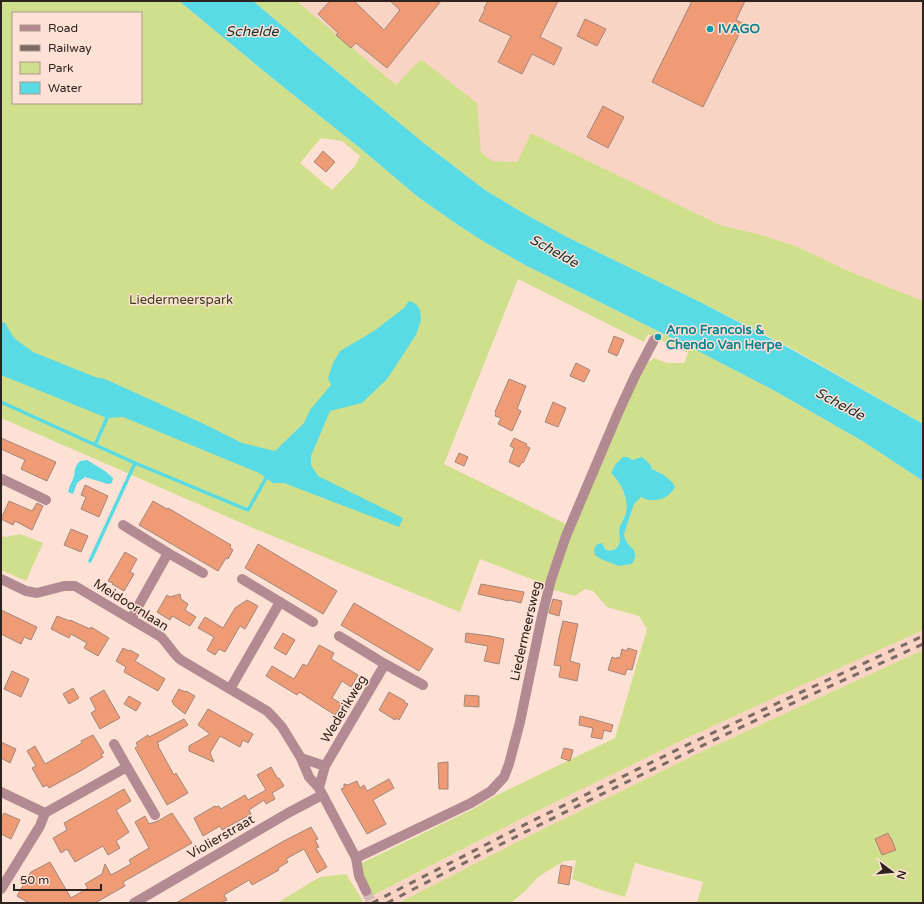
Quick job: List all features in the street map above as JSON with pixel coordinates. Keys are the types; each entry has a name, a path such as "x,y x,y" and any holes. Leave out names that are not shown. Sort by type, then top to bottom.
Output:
{"street":[{"name":"Liedermeersweg","path":"356,858 471,803 491,791 504,777 520,722 551,580 566,536 618,413 654,340"},
{"path":"1,480 46,500"},
{"path":"123,525 203,572"},
{"path":"131,619 168,552"},
{"name":"Meidoornlaan","path":"1,579 26,591 37,593 64,586 75,586 161,637 175,655 181,660 267,711 282,728 301,758 309,777 320,792 356,858 359,876 366,891"},
{"path":"242,579 313,622"},
{"path":"230,689 280,602"},
{"path":"339,636 422,685"},
{"name":"Wederikweg","path":"325,766 385,664"},
{"path":"114,744 155,815"},
{"path":"301,758 325,766 320,792"},
{"path":"1,889 40,826 45,813 126,767"},
{"path":"1,792 45,813"},
{"name":"Violierstraat","path":"134,903 288,813 320,792"}],"shaded area":[{"path":"297,1 923,1 923,301 844,269 796,246 758,234 720,225 531,133 517,162 492,161 481,152 477,103 396,85"},
{"path":"923,630 923,650 697,754 535,833 398,903 360,903 527,816 689,737"}],"green space":[{"name":"Liedermeerspark","path":"1,1 179,1 418,197 458,225 525,265 775,391 864,442 923,481 923,630 689,737 527,816 372,896 362,875 360,864 615,738 647,629 639,616 607,607 593,591 585,589 575,596 553,590 568,541 638,379 646,364 654,358 667,363 684,363 688,353 648,334 644,342 518,279 444,464 566,524 544,584 480,559 460,612 253,528 1,418","holes":["321,138 342,141 360,156 355,166 332,190 300,163","628,457 632,460 636,459 650,464 652,469 664,475 672,482 650,500 640,497 634,504 624,534 627,542 635,552 632,564 619,566 603,560 602,543 605,549 610,551 617,548 620,540 619,529 625,516 626,498 622,487 611,473 615,465"]},
{"path":"253,1 297,1 396,85 421,59 477,103 481,152 492,161 517,162 531,133 720,225 758,234 796,246 844,269 923,301 923,424 791,348 569,238 485,190 425,144"},
{"path":"20,534 43,543 26,581 1,570 1,536 6,537"},
{"path":"923,650 923,903 697,903 703,882 635,863 625,897 572,879 576,860 564,861 538,877 512,902 398,903 535,833 697,754"},
{"path":"346,874 363,901 360,903 277,903 320,877"}],"water":[{"name":"Schelde","path":"179,1 253,1 425,144 485,190 569,238 700,302 791,349 923,424 923,481 864,442 775,391 525,265 458,225 418,197"},
{"path":"409,301 416,304 420,310 421,320 416,335 387,379 362,403 330,411 311,456 311,465 318,476 403,518 399,527 284,483 273,483 259,473 123,417 107,418 1,375 1,322 5,323 14,338 33,352 95,377 105,379 242,443 275,451 304,423 310,410 331,385 328,378 333,363 340,351 374,331 404,308"},
{"path":"623,457 628,457 632,460 642,457 650,464 652,469 664,475 675,487 668,495 661,499 649,500 641,497 634,504 624,534 625,539 634,551 635,558 632,564 619,566 603,560 595,555 594,550 596,545 602,543 605,549 610,551 613,550 617,548 620,540 619,529 625,516 626,498 619,482 611,473 615,465"},
{"path":"87,460 105,471 113,478 112,483 108,484 85,477 77,483 73,494 68,492 76,466 80,461"}],"building":[{"path":"330,1 354,1 384,30 400,10 390,1 441,1 387,68 356,43 351,48 336,35 338,33 318,14"},
{"path":"488,1 558,1 540,37 562,48 554,65 532,54 522,74 498,62 511,36 479,21"},
{"path":"692,1 745,1 736,20 744,24 703,107 652,82"},
{"path":"585,19 606,29 597,46 577,36"},
{"path":"603,106 624,117 608,148 587,137"},
{"path":"323,151 335,162 326,172 314,162"},
{"path":"614,336 624,340 617,356 608,352"},
{"path":"576,363 590,370 584,382 570,376"},
{"path":"509,379 526,386 517,409 521,411 512,431 498,424 501,418 495,416 495,412"},
{"path":"553,402 566,408 558,427 545,422"},
{"path":"1,438 56,462 47,481 21,469 25,460 1,449"},
{"path":"514,438 527,444 526,446 530,448 523,463 522,462 519,467 509,462 514,448 510,446"},
{"path":"459,453 468,457 464,466 455,462"},
{"path":"85,485 108,496 99,517 81,509 86,497 81,495"},
{"path":"9,501 32,511 37,503 43,506 32,530 15,521 13,525 1,519"},
{"path":"153,501 167,509 168,508 231,545 230,547 233,550 218,571 139,525"},
{"path":"71,529 88,536 81,552 64,545"},
{"path":"258,544 337,591 323,614 245,568"},
{"path":"125,552 137,559 130,572 134,574 124,591 108,581"},
{"path":"481,584 524,592 521,603 478,594"},
{"path":"180,594 181,599 188,604 185,610 196,617 190,626 172,616 170,620 157,612 167,595 170,597"},
{"path":"553,599 562,601 559,616 549,613"},
{"path":"247,600 258,606 245,629 240,626 225,652 219,649 215,655 207,650 214,637 198,628 205,617 223,628 235,608"},
{"path":"354,603 433,649 419,671 341,625"},
{"path":"1,610 37,627 31,640 24,637 21,644 1,634"},
{"path":"57,616 90,629 91,627 109,638 98,656 84,648 87,643 71,634 69,638 51,629"},
{"path":"563,621 578,624 570,661 580,664 577,681 559,677 561,666 554,665"},
{"path":"283,633 295,640 286,655 274,648"},
{"path":"466,633 504,639 499,664 484,661 488,646 465,642"},
{"path":"319,645 334,653 331,659 358,675 351,687 342,681 332,698 342,704 335,715 299,692 297,695 266,676 272,666 294,679 303,664 307,666"},
{"path":"123,648 139,655 135,661 165,679 158,691 124,672 126,667 116,661"},
{"path":"628,648 637,651 632,670 627,669 625,675 608,670 612,657 617,659 617,657 620,658 622,649 627,651"},
{"path":"12,671 29,679 21,697 4,689"},
{"path":"73,688 79,698 69,704 63,694"},
{"path":"179,689 195,696 185,714 174,705 172,701"},
{"path":"104,690 120,718 100,729 91,713 96,710 90,698"},
{"path":"389,692 408,704 399,720 396,718 395,720 379,710"},
{"path":"465,695 479,696 479,707 464,706"},
{"path":"129,696 141,703 136,711 124,704"},
{"path":"208,709 253,734 248,743 243,740 240,747 220,736 210,753 214,762 189,751 189,746 210,734 198,725"},
{"path":"580,716 613,725 611,732 604,730 602,739 591,737 593,728 579,725"},
{"path":"184,719 188,725 157,743 174,775 176,773 188,793 167,805 135,748 138,746 136,743 148,735 149,737"},
{"path":"93,735 104,753 101,754 103,757 49,788 47,785 43,787 32,768 36,766 27,751 35,746 45,764"},
{"path":"1,742 16,749 10,763 1,758"},
{"path":"564,748 573,750 570,761 561,758"},
{"path":"448,762 448,789 439,789 438,763"},
{"path":"271,767 284,786 272,793 275,799 266,804 264,800 249,810 251,814 222,830 220,826 203,836 194,818 215,806 219,806 221,809 245,795 248,800 266,790 257,775"},
{"path":"389,779 394,788 373,800 386,824 367,834 341,789 344,788 344,784 348,785 357,781 360,788 364,785 367,791"},
{"path":"124,789 131,801 116,810 129,832 116,841 120,848 108,855 103,846 75,862 67,849 61,853 53,838 67,830 64,823"},
{"path":"4,813 20,820 11,839 1,834 1,819"},
{"path":"172,813 192,843 123,882 125,886 95,903 29,903 17,896 31,872 50,862 71,898 88,888 85,884 102,874 105,864 111,875 131,864 129,860 149,848 135,822 145,816 149,824"},
{"path":"311,827 318,839 315,840 319,847 316,848 327,867 317,873 304,849 286,859 288,862 278,868 279,870 252,885 249,880 224,895 227,900 221,903 176,903 282,842"},
{"path":"888,833 896,850 882,855 875,839"},
{"path":"561,865 572,867 569,885 558,883"}],"waterway":[{"path":"1,402 135,463 248,510 266,478"},
{"path":"95,445 107,418"},
{"path":"90,561 135,463"}],"tunnel":[{"path":"366,891 372,903"}],"railway":[{"path":"372,903 530,822 691,743 923,636"},
{"path":"387,903 646,773 923,644"}],"place":[{"name":"IVAGO","path":"710,29"},
{"name":"Arno Francois & Chendo Van Herpe","path":"658,337"}]}
